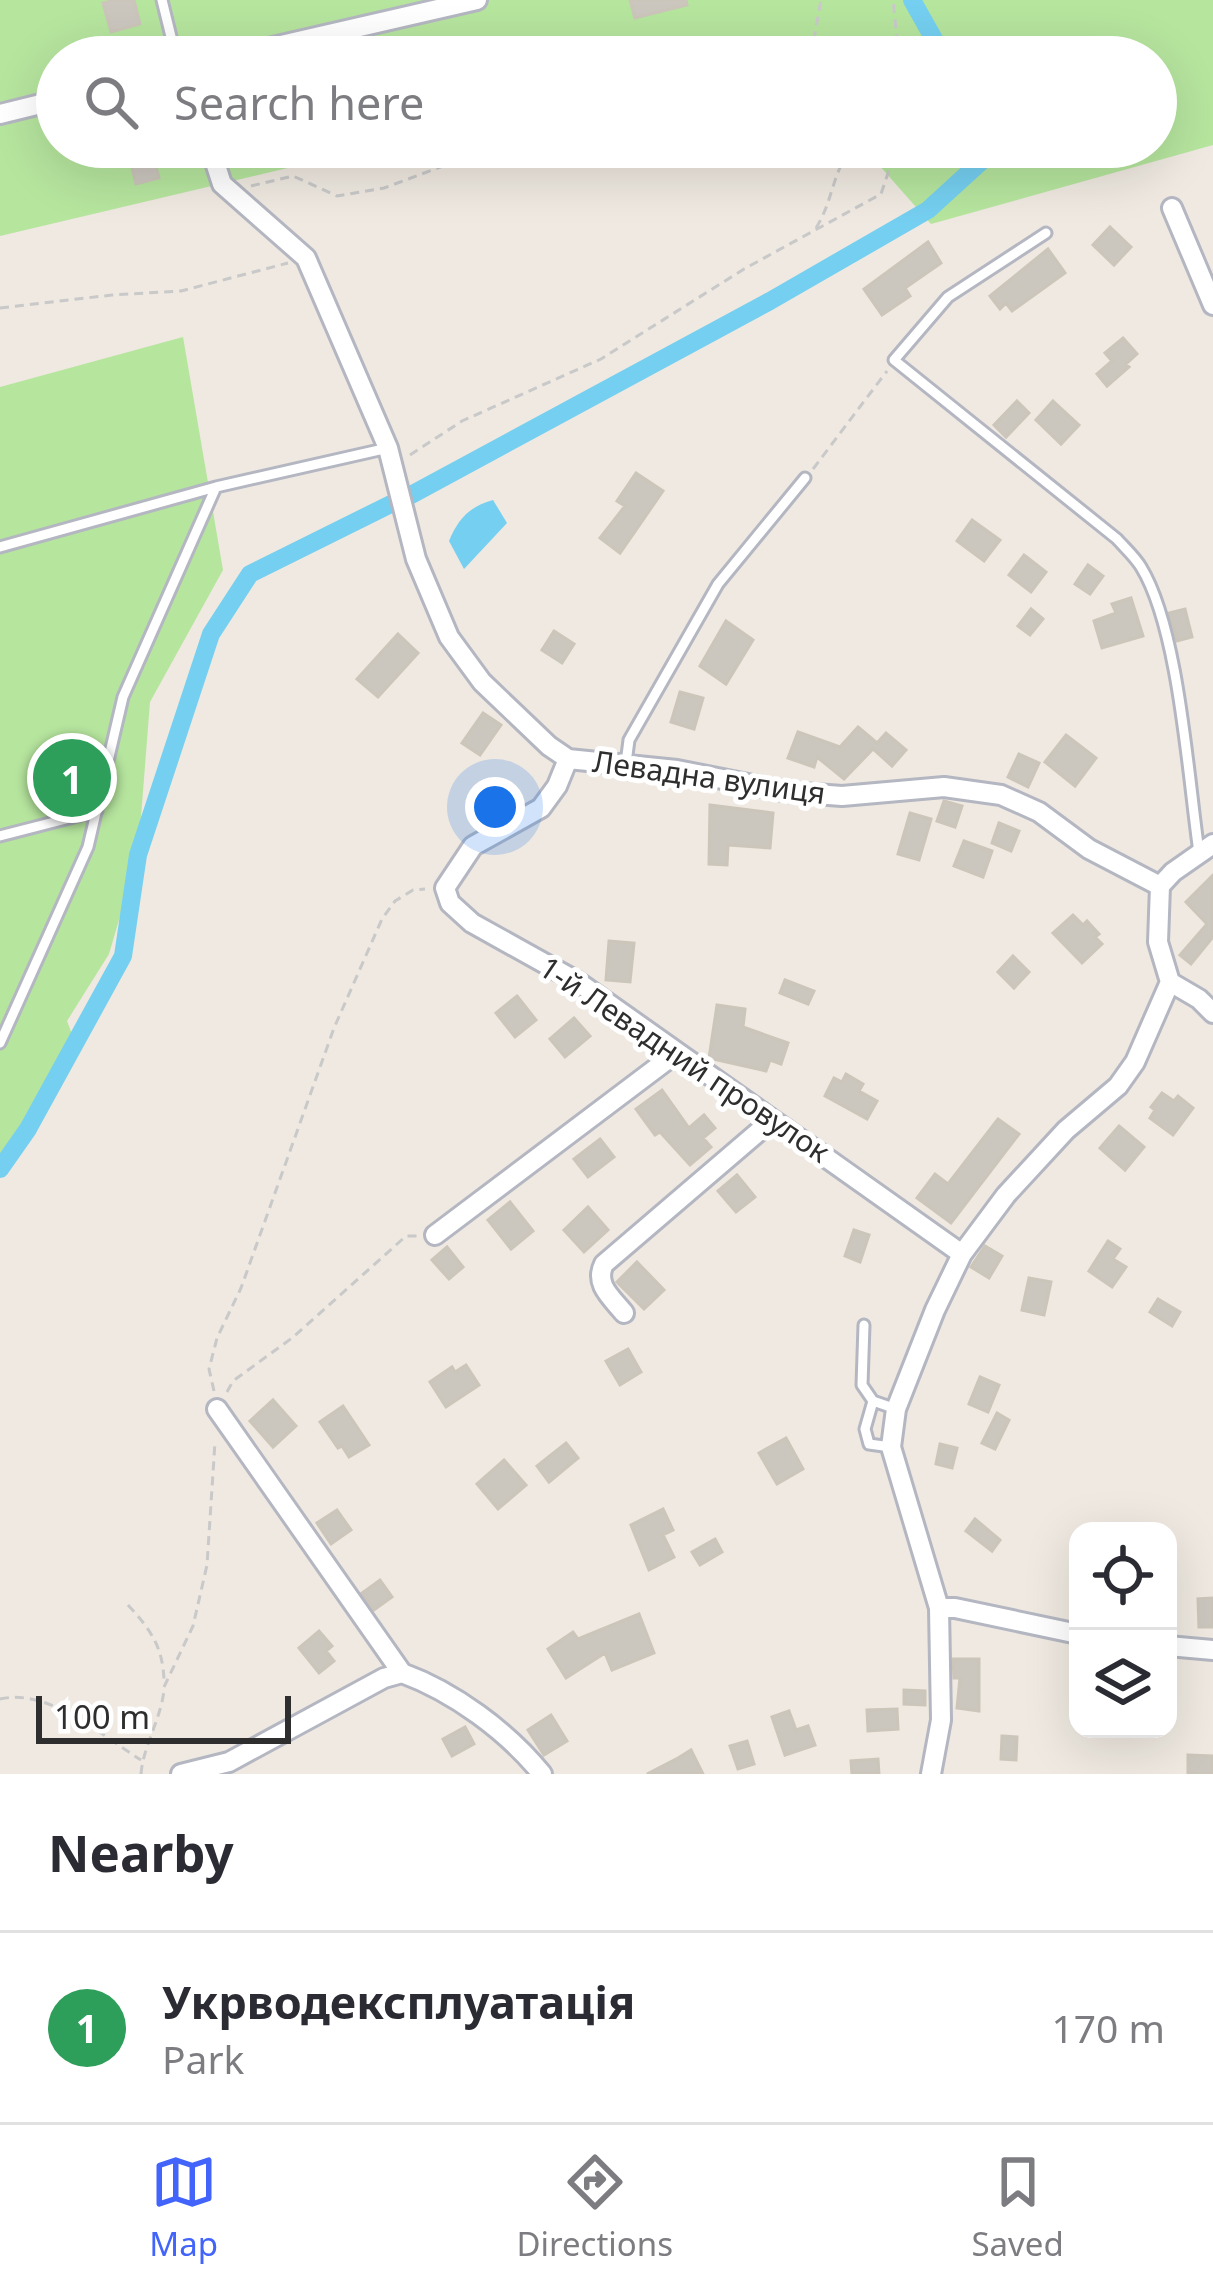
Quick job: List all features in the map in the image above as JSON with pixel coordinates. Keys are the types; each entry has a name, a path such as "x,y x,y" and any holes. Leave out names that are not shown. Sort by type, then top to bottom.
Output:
{"street":[{"path":"320,36 477,0"},
{"path":"0,114 36,105"},
{"path":"217,168 222,184 306,258"},
{"path":"1172,208 1213,305"},
{"name":"Левадна вулиця","path":"306,258 390,456 416,559 448,637 482,682 568,759 626,764 788,792 842,796 944,787 1001,795 1039,812 1089,850 1160,886"},
{"path":"445,888 473,846 541,808 557,787 568,759"},
{"path":"932,1774 941,1720 939,1608 891,1447 896,1409 962,1254 1006,1196 1066,1130 1118,1086 1135,1062 1170,982 1158,942 1160,886 1206,848"},
{"name":"1-й Левадний провулок","path":"445,888 450,903 472,923 578,982 962,1254"},
{"path":"1170,982 1213,1013"},
{"path":"435,1235 675,1054"},
{"path":"624,1313 602,1286 599,1274 604,1264 771,1121"},
{"path":"218,1409 402,1673 430,1684 518,1745 542,1774"},
{"path":"939,1608 1069,1632"},
{"path":"1177,1647 1213,1650"},
{"path":"181,1774 229,1762 384,1678 402,1673"}],"lane":[{"path":"162,0 171,36"},
{"path":"1046,232 948,297 895,360 1117,539 1142,568 1160,612 1206,848"},
{"path":"0,548 216,487 390,456"},
{"path":"626,764 629,740 718,584 805,478"},
{"path":"0,1042 88,847 123,697 216,487"},
{"path":"0,836 97,811"},
{"path":"864,1325 862,1385 873,1401 896,1409"},
{"path":"873,1401 865,1429 869,1444 891,1447"}],"path":[{"path":"814,36 821,0"},
{"path":"893,0 897,36"},
{"path":"232,190 293,176 337,196 384,188 438,168"},
{"path":"815,230 831,205 837,168"},
{"path":"390,456 601,359 744,269 881,194 890,168"},
{"path":"0,308 181,292 306,258"},
{"path":"805,478 895,360"},
{"path":"164,1687 193,1626 207,1565 218,1409 209,1369 217,1338 241,1288 334,1028 382,919 395,901 413,890 445,888"},
{"path":"218,1409 233,1381 292,1338 406,1236 435,1235"},
{"path":"128,1605 153,1632 163,1657 160,1720 141,1774"},
{"path":"0,1699 17,1695 42,1701 142,1761"}],"green space":[{"path":"0,0 1213,0 1213,145 1177,155 1177,36 36,36 36,168 287,168 0,236"},
{"path":"882,168 1131,168 931,224"},
{"path":"183,337 223,570 150,702 138,855 109,954 67,1021 75,1042 28,1129 0,1169 0,387"}],"water":[{"path":"493,500 507,523 464,569 449,541 466,515"}],"building":[{"path":"134,0 140,24 111,32 103,3"},
{"path":"630,0 686,0 687,5 635,18"},
{"path":"132,168 156,168 159,178 136,184"},
{"path":"1110,227 1131,247 1114,265 1093,245"},
{"path":"928,242 941,263 905,288 910,296 882,315 864,289"},
{"path":"1048,249 1065,273 1012,311 1006,303 1000,309 990,296"},
{"path":"1123,338 1137,354 1107,386 1097,374 1112,361 1105,353"},
{"path":"1017,401 1029,413 1006,437 994,425"},
{"path":"1053,401 1079,425 1061,444 1036,420"},
{"path":"636,473 663,491 620,553 600,538 625,506 617,501"},
{"path":"972,520 1000,540 984,561 957,541"},
{"path":"1024,555 1046,572 1031,592 1009,575"},
{"path":"1088,565 1103,576 1090,594 1075,584"},
{"path":"1131,598 1143,636 1102,648 1094,621 1116,613 1112,604"},
{"path":"1031,609 1043,619 1030,635 1018,626"},
{"path":"1185,609 1192,637 1177,641 1169,613"},
{"path":"726,621 753,640 726,684 700,666"},
{"path":"554,631 574,644 562,663 542,650"},
{"path":"398,634 418,653 378,697 357,679"},
{"path":"680,692 703,698 694,729 671,722"},
{"path":"483,713 501,725 480,755 462,743"},
{"path":"858,727 877,743 886,733 906,750 892,766 873,749 844,779 817,757 814,767 788,758 798,732 840,747"},
{"path":"1066,735 1096,758 1075,786 1045,762"},
{"path":"1019,754 1039,763 1028,787 1008,777"},
{"path":"944,801 962,806 955,827 937,821"},
{"path":"710,805 773,813 770,848 728,845 727,865 709,864"},
{"path":"910,813 931,819 919,860 898,854"},
{"path":"999,823 1019,831 1011,851 992,843"},
{"path":"964,841 992,851 983,877 954,866"},
{"path":"1213,875 1213,937 1191,964 1180,955 1207,924 1186,902"},
{"path":"1073,915 1083,925 1087,921 1102,944 1082,963 1053,933"},
{"path":"609,941 634,943 630,982 606,980"},
{"path":"1013,956 1029,972 1014,988 998,972"},
{"path":"785,980 814,991 808,1004 780,993"},
{"path":"517,996 536,1020 515,1037 496,1013"},
{"path":"717,1005 745,1009 743,1027 788,1043 781,1064 770,1060 766,1071 709,1058"},
{"path":"574,1018 590,1036 565,1057 550,1039"},
{"path":"846,1074 863,1084 859,1091 877,1101 867,1119 825,1096 834,1078 842,1082"},
{"path":"662,1090 689,1128 704,1115 715,1128 703,1138 711,1147 690,1165 660,1132 655,1135 636,1109"},
{"path":"1162,1093 1174,1101 1178,1096 1193,1108 1173,1135 1150,1118 1155,1110 1151,1107"},
{"path":"998,1119 1019,1134 951,1223 917,1198 935,1174 948,1184"},
{"path":"1119,1126 1144,1147 1125,1170 1100,1148"},
{"path":"600,1139 614,1157 588,1177 574,1159"},
{"path":"737,1175 755,1197 736,1212 718,1191"},
{"path":"510,1202 533,1231 511,1249 488,1220"},
{"path":"588,1207 608,1230 584,1252 564,1230"},
{"path":"854,1230 869,1235 860,1262 845,1256"},
{"path":"1108,1241 1120,1249 1113,1259 1126,1267 1112,1287 1089,1271"},
{"path":"985,1246 1002,1256 989,1278 971,1267"},
{"path":"447,1247 463,1267 449,1279 432,1260"},
{"path":"637,1262 664,1290 644,1309 617,1282"},
{"path":"1029,1278 1051,1282 1044,1315 1022,1310"},
{"path":"1158,1299 1180,1312 1172,1326 1150,1312"},
{"path":"628,1349 641,1372 620,1385 606,1361"},
{"path":"466,1365 479,1385 446,1407 430,1382 452,1367 455,1372"},
{"path":"980,1377 999,1385 988,1412 969,1404"},
{"path":"273,1400 296,1426 273,1447 250,1421"},
{"path":"343,1406 369,1445 349,1457 320,1422"},
{"path":"997,1413 1009,1420 995,1449 982,1443"},
{"path":"786,1438 803,1469 777,1484 759,1453"},
{"path":"566,1443 578,1458 549,1482 537,1466"},
{"path":"940,1444 957,1448 952,1468 936,1464"},
{"path":"504,1460 526,1485 498,1509 477,1484"},
{"path":"663,1509 673,1530 663,1535 674,1557 649,1570 631,1525"},
{"path":"337,1510 351,1530 331,1544 317,1523"},
{"path":"975,1519 1000,1540 992,1551 966,1531"},
{"path":"715,1539 722,1552 700,1565 692,1552"},
{"path":"380,1580 392,1597 374,1610 362,1593"},
{"path":"1213,1598 1213,1627 1199,1627 1198,1599"},
{"path":"639,1614 654,1653 612,1670 605,1653 566,1678 548,1649 573,1632 578,1639"},
{"path":"319,1631 332,1646 326,1651 334,1661 319,1673 299,1648"},
{"path":"953,1659 979,1659 979,1711 957,1708 960,1678 954,1678"},
{"path":"904,1690 925,1691 925,1705 904,1704"},
{"path":"897,1709 898,1729 868,1731 867,1710"},
{"path":"789,1711 796,1730 808,1726 815,1745 785,1755 772,1717"},
{"path":"551,1715 567,1741 544,1755 528,1730"},
{"path":"465,1727 474,1744 452,1756 443,1739"},
{"path":"1002,1736 1017,1737 1016,1760 1001,1759"},
{"path":"747,1741 754,1764 738,1769 730,1746"},
{"path":"691,1750 703,1774 647,1774 678,1758"},
{"path":"1188,1755 1213,1756 1213,1774 1188,1774"},
{"path":"878,1759 879,1774 852,1774 851,1761"}],"waterway":[{"path":"912,0 932,36"},
{"path":"411,495 928,210 974,168"},
{"path":"0,1169 28,1129 123,956 138,855 211,634 250,574 395,502"}],"place":[{"name":"Укрводексплуатація","path":"72,778"}]}
